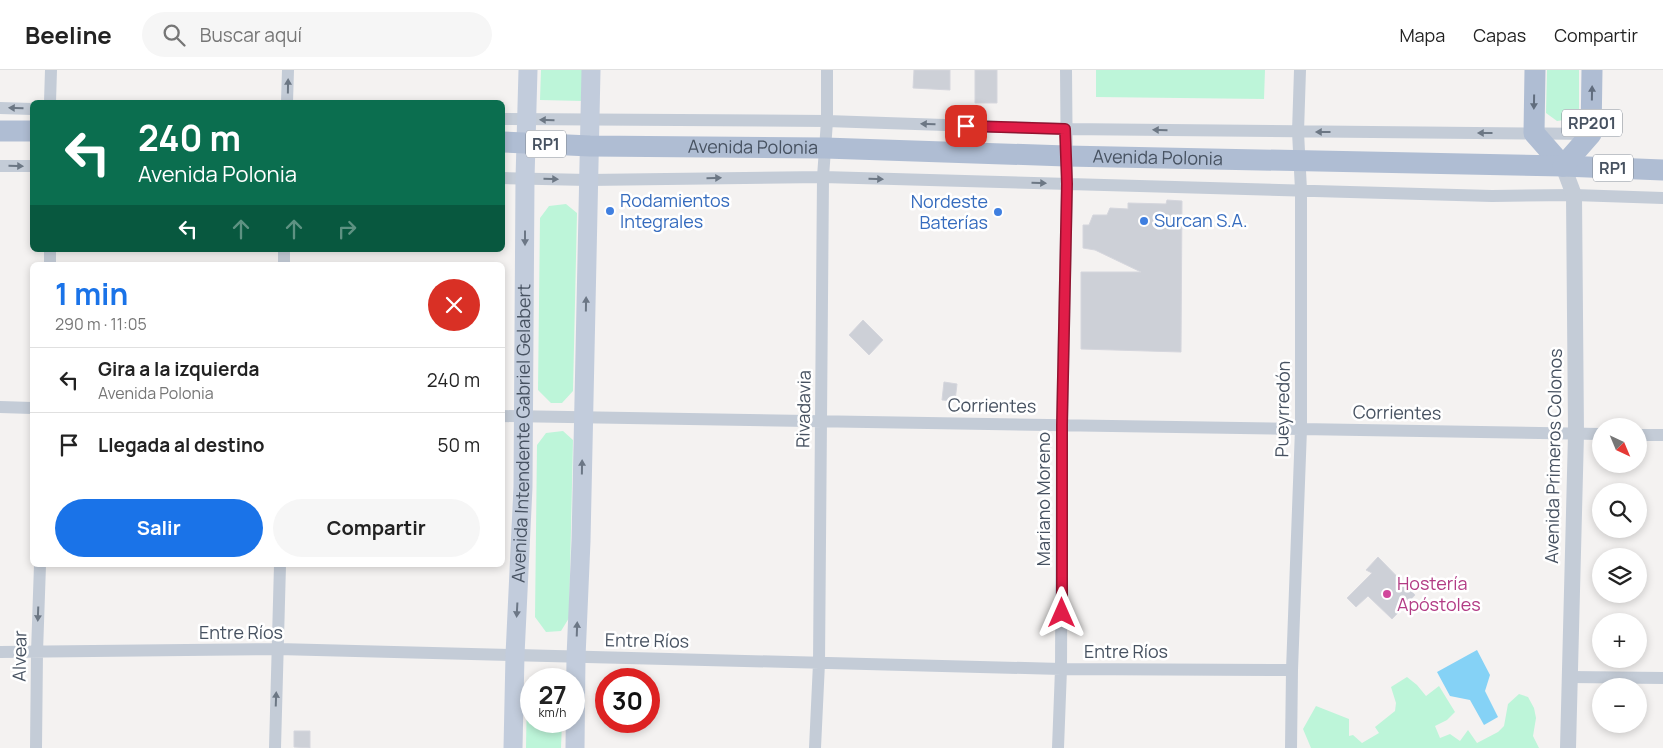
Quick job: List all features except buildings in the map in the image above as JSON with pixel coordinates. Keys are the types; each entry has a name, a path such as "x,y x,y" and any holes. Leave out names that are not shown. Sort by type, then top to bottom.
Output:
{"main road":[{"name":"Avenida Intendente Gabriel Gelabert","path":"513,748 524,417 525,179 528,70"},
{"path":"575,748 591,70"},
{"path":"1534,133 1535,70"},
{"name":"RP201","path":"1534,133 1563,166 1592,134 1592,70"},
{"path":"0,131 30,131"},
{"name":"Avenida Polonia","path":"505,142 590,146 825,148 1066,156 1563,166 1663,170"}],"street":[{"path":"50,100 51,70"},
{"path":"288,70 288,100"},
{"name":"Rivadavia","path":"816,748 822,421 823,177 827,121 827,70"},
{"name":"Mariano Moreno","path":"1058,748 1061,669 1062,425 1067,184 1065,129 1066,70"},
{"name":"Pueyrredón","path":"1291,748 1301,429 1301,190 1298,132 1300,70"},
{"path":"0,108 30,109"},
{"name":"Avenida Polonia","path":"505,118 827,121 1065,129 1592,134"},
{"path":"0,166 30,166"},
{"name":"Avenida Primeros Colonos","path":"1563,166 1574,194 1576,434 1568,748"},
{"path":"505,178 588,180 823,177 1492,196 1574,194 1663,198"},
{"path":"0,407 30,408"},
{"name":"Corrientes","path":"505,416 1592,434"},
{"path":"1648,435 1663,435"},
{"name":"Alvear","path":"36,748 40,567"},
{"path":"275,748 280,567"},
{"name":"Entre Ríos","path":"0,652 278,649 1061,669 1292,670"},
{"path":"1570,677 1663,678"}],"green space":[{"path":"541,70 584,70 583,101 540,100"},
{"path":"1096,70 1265,70 1264,99 1096,97"},
{"path":"1547,70 1579,70 1579,109 1571,119 1557,121 1546,113"},
{"path":"566,204 577,213 573,391 562,403 551,403 538,390 540,218 549,206"},
{"path":"563,431 573,440 569,618 561,631 546,632 535,617 537,445 546,433"},
{"path":"1407,677 1426,696 1439,686 1455,712 1447,720 1435,726 1440,738 1450,734 1460,741 1468,730 1477,743 1498,732 1504,726 1508,704 1519,694 1528,697 1534,708 1536,718 1533,736 1539,748 1311,748 1303,729 1316,706 1349,719 1349,736 1353,735 1362,743 1379,733 1375,727 1395,711 1396,703 1391,687"},
{"path":"526,733 562,733 561,748 526,748"}],"water":[{"path":"1477,650 1490,675 1485,691 1498,717 1484,725 1470,700 1450,696 1437,672"}],"place":[{"name":"Rodamientos Integrales","path":"610,211"},
{"name":"Nordeste Baterías","path":"998,212"},
{"name":"Surcan S.A.","path":"1144,221"},
{"name":"Hostería Apóstoles","path":"1387,594"}],"route":[{"path":"966,126 1065,129 1067,184 1062,425 1062,613"}]}
